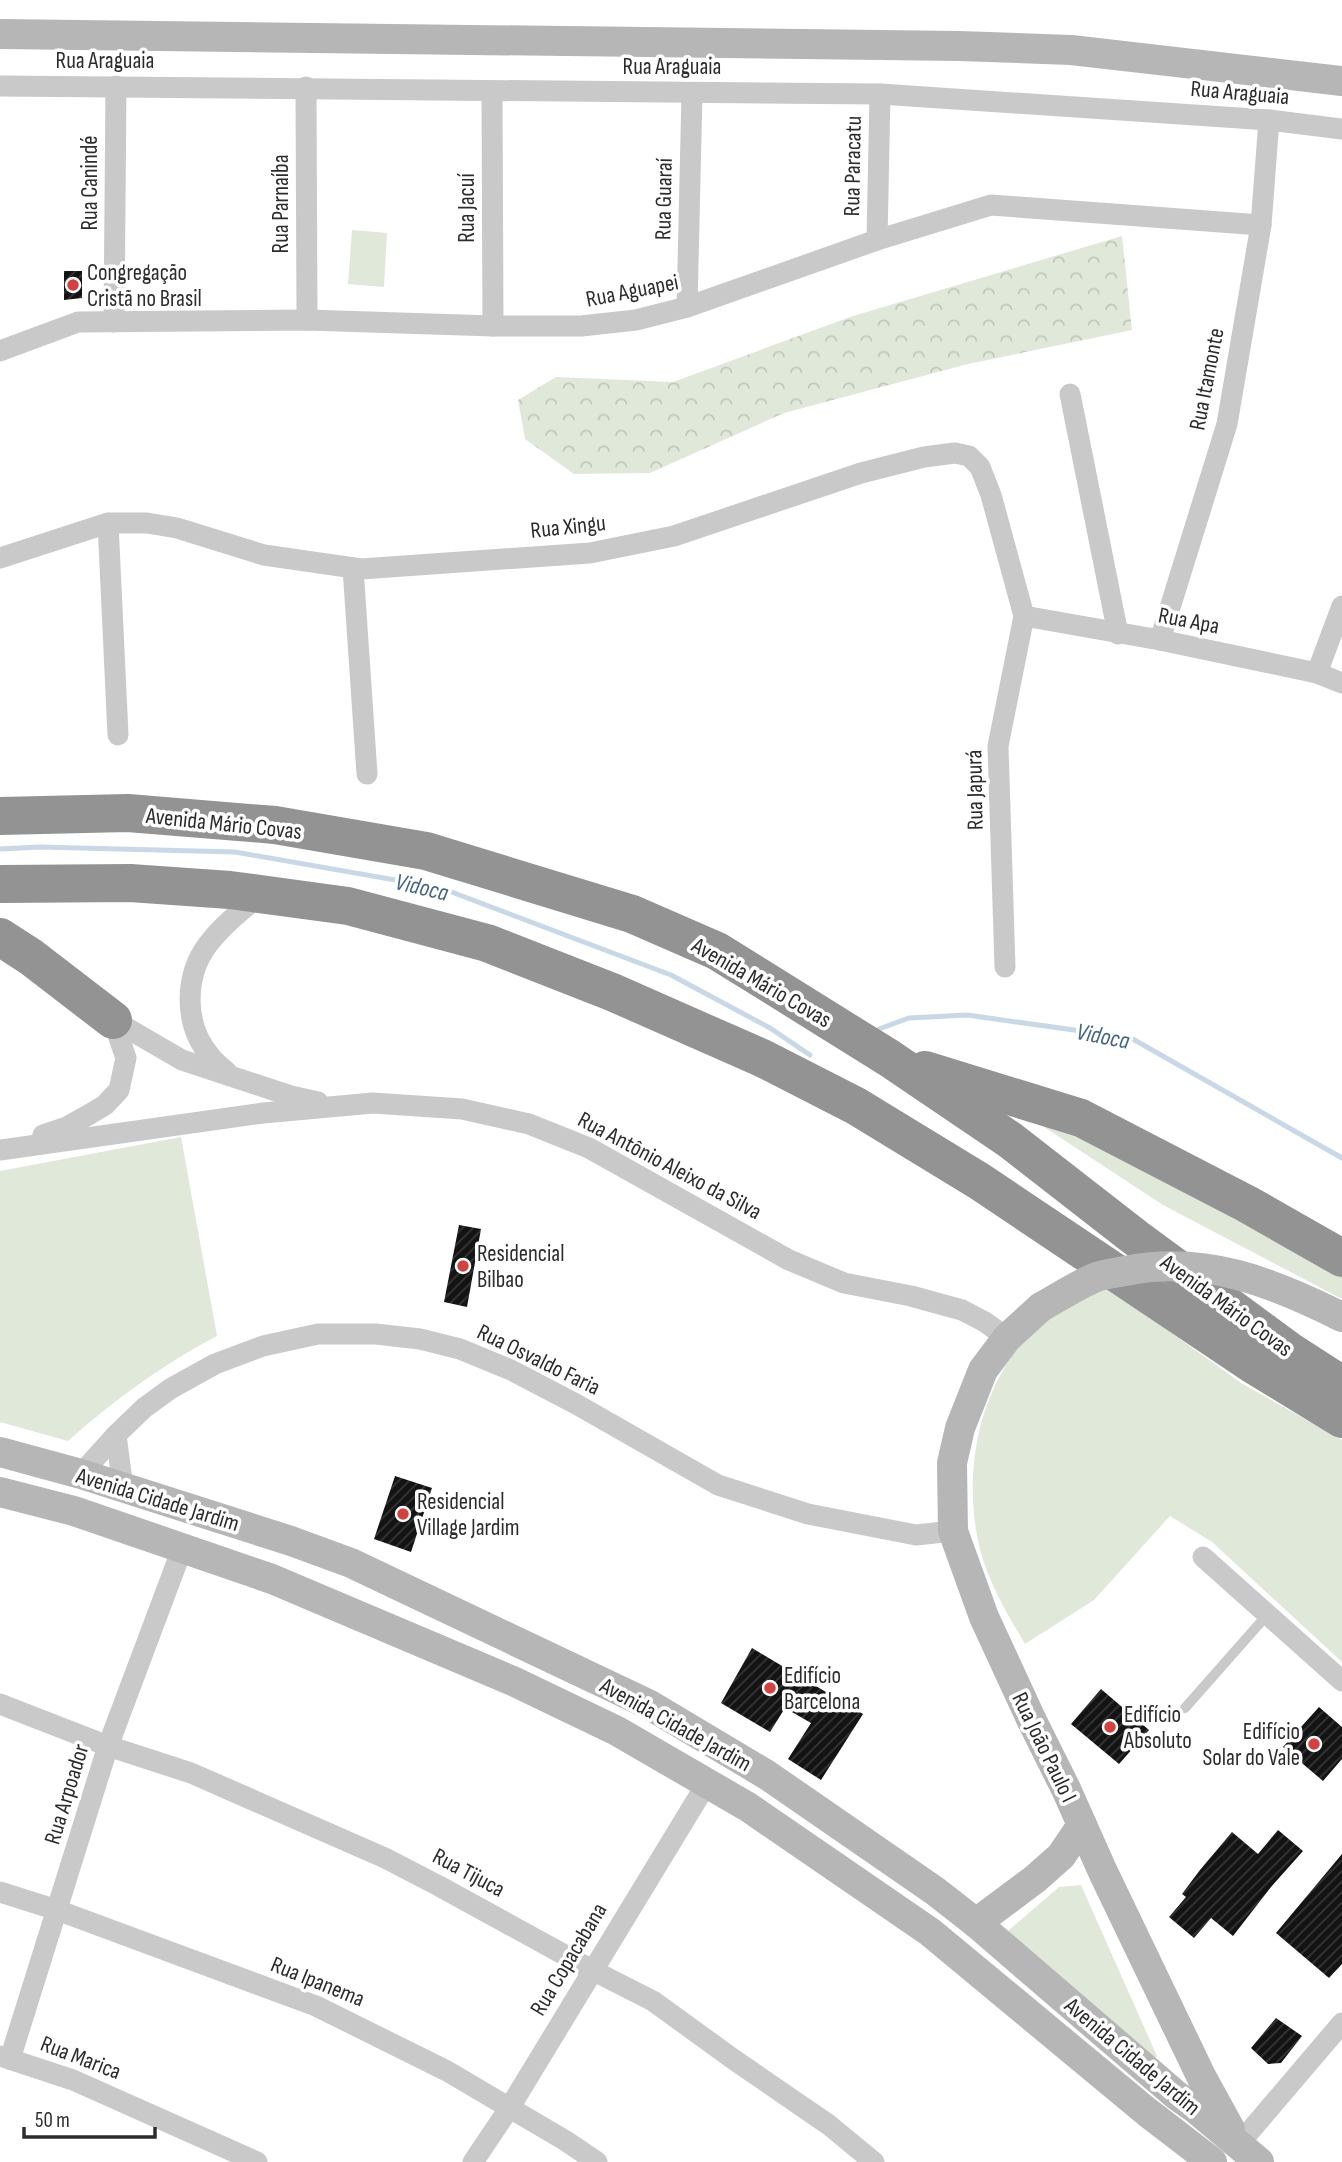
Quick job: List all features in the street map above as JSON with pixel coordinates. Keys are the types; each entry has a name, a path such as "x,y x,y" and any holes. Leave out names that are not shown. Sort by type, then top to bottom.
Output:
{"highway":[{"name":"Avenida Mário Covas","path":"0,816 128,813 275,825 426,851 632,914 717,951 889,1058 1010,1140 1202,1287 1291,1352 1342,1385"},
{"name":"Avenida Mário Covas","path":"0,884 130,883 230,890 348,906 487,943 612,992 762,1058 856,1106 979,1181 1252,1364 1342,1419"},
{"path":"0,937 31,957 113,1020"},
{"path":"889,1058 1081,1118 1247,1203 1342,1258"}],"main road":[{"path":"0,34 959,46 1059,50 1340,82"},
{"name":"Rua João Paulo I","path":"1249,2153 1201,2076 984,1617 953,1531 952,1463 960,1428 983,1370 1007,1338 1041,1307 1096,1277 1171,1265 1203,1267 1239,1275 1299,1295 1342,1317"},
{"name":"Avenida Cidade Jardim","path":"0,1452 81,1474 291,1541 351,1563 649,1704 767,1775 935,1891 1176,2095 1249,2153"},
{"name":"Avenida Cidade Jardim","path":"0,1492 74,1511 272,1579 515,1682 617,1731 748,1807 930,1932 1147,2112 1212,2162"},
{"path":"748,1807 767,1775"},
{"path":"976,1923 1061,1856 1082,1825"},
{"path":"1147,2112 1176,2095"}],"street":[{"name":"Rua Araguaia","path":"0,86 880,94 1269,120 1342,129"},
{"name":"Rua Canindé","path":"114,322 116,86"},
{"name":"Rua Parnaíba","path":"306,87 307,320"},
{"name":"Rua Jacuí","path":"492,91 493,326"},
{"name":"Rua Guaraí","path":"687,307 692,93"},
{"name":"Rua Paracatu","path":"877,240 880,94"},
{"name":"Rua Itamonte","path":"1160,640 1227,424 1261,225 1269,120"},
{"name":"Rua Aguapei","path":"0,351 78,322 307,320 581,326 636,320 687,307 877,240 992,205 1261,225"},
{"path":"1070,394 1118,634"},
{"name":"Rua Xingu","path":"0,558 108,523 147,523 177,528 264,555 353,568 439,565 590,553 674,536 861,473 925,457 955,453 969,456 980,467 991,495 1024,616"},
{"path":"108,523 118,735"},
{"path":"353,568 367,774"},
{"path":"1317,673 1342,607"},
{"name":"Rua Apa","path":"1024,616 1160,640 1317,673 1342,683"},
{"name":"Rua Japurá","path":"1005,967 999,747 1024,616"},
{"path":"233,1078 210,1056 198,1036 191,1009 190,989 194,968 208,944 226,924 260,895"},
{"path":"113,1020 182,1060 291,1096 338,1106"},
{"path":"0,1150 67,1127 105,1105 119,1090 126,1058 113,1020"},
{"name":"Rua Antônio Aleixo da Silva","path":"0,1150 263,1113 338,1106 373,1103 462,1109 529,1124 589,1148 789,1260 844,1283 911,1296 962,1310 1007,1338"},
{"name":"Rua Osvaldo Faria","path":"81,1474 144,1408 170,1389 215,1364 263,1346 318,1334 376,1334 420,1339 460,1349 511,1370 718,1485 808,1514 916,1535 953,1531"},
{"path":"116,1435 123,1488"},
{"name":"Rua Arpoador","path":"5,2057 57,1910 108,1745 183,1549"},
{"path":"1203,1557 1342,1681"},
{"name":"Rua Tijuca","path":"0,1704 191,1773 385,1858 653,2001 829,2125 874,2162"},
{"name":"Rua Copacabana","path":"473,2162 707,1783"},
{"name":"Rua Ipanema","path":"0,1892 57,1910 316,2006 436,2065 510,2106 597,2162"},
{"path":"1249,2153 1342,2023"},
{"name":"Rua Marica","path":"5,2057 73,2080 257,2162"}],"lane":[{"path":"1185,1709 1267,1615"}],"green space":[{"path":"352,230 387,233 384,287 348,284"},
{"path":"1122,236 1132,330 968,364 784,413 650,473 574,474 525,439 518,400 556,377 673,382 853,316"},
{"path":"1073,1122 1342,1277 1342,1299 1163,1205 1038,1123"},
{"path":"181,1137 217,1336 140,1384 68,1441 0,1422 0,1171"},
{"path":"1105,1285 1241,1383 1342,1440 1342,1662 1212,1542 1170,1516 1094,1600 1025,1644 989,1577 976,1529 973,1478 980,1428 997,1381 1024,1339 1054,1315"},
{"path":"1081,1885 1157,2056 1152,2063 1142,2066 1008,1931 1059,1887"}],"building":[{"name":"Congregação Cristã no Brasil","path":"64,271 82,271 82,298 64,300"},
{"name":"Residencial Bilbao","path":"459,1225 481,1229 467,1307 444,1302"},
{"name":"Residencial Village Jardim","path":"395,1476 432,1488 411,1552 374,1539"},
{"path":"752,1648 863,1714 821,1780 788,1759 811,1723 785,1708 770,1732 721,1703"},
{"name":"Edifício Absoluto","path":"1101,1689 1149,1730 1119,1764 1071,1724"},
{"name":"Edifício Solar do Vale","path":"1319,1707 1342,1727 1342,1759 1323,1781 1283,1747"},
{"path":"1278,1830 1303,1851 1233,1936 1211,1918 1194,1938 1169,1917 1186,1897 1182,1894 1232,1832 1258,1854"},
{"path":"1342,1854 1342,1964 1329,1978 1276,1933"},
{"path":"1276,2018 1302,2036 1281,2063 1268,2064 1251,2048"}],"waterway":[{"name":"Vidoca","path":"0,849 40,847 235,852 441,888 671,975 770,1028 810,1055"},
{"name":"Vidoca","path":"879,1029 909,1018 967,1015 1131,1038 1342,1158"}],"place":[{"name":"Congregação Cristã no Brasil","path":"73,285"},
{"name":"Residencial Bilbao","path":"463,1266"},
{"name":"Residencial Village Jardim","path":"403,1514"},
{"name":"Edifício Barcelona","path":"770,1688"},
{"name":"Edifício Absoluto","path":"1110,1727"},
{"name":"Edifício Solar do Vale","path":"1314,1744"}]}
